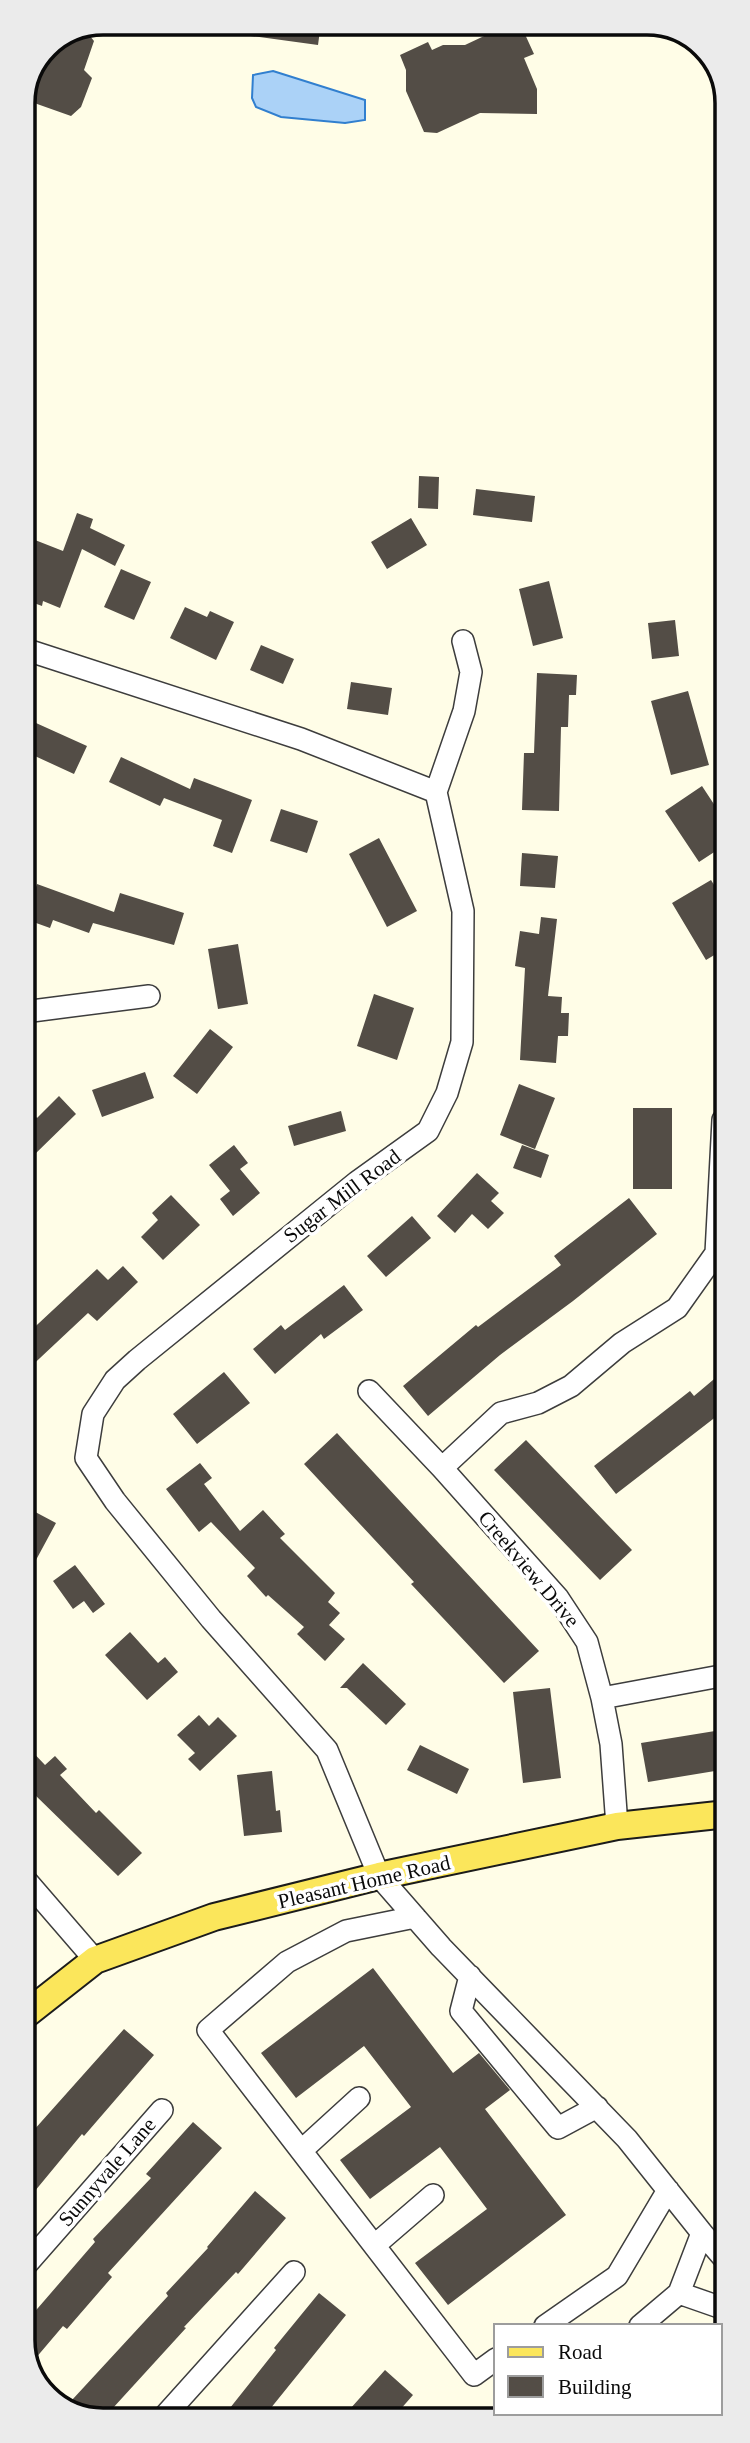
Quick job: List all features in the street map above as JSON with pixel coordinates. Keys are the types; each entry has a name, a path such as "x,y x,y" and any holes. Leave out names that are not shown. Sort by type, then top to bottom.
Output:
{"main road":[{"name":"Pleasant Home Road","path":"35,2007 95,1960 214,1917 380,1876 617,1826 715,1815"}],"street":[{"path":"35,653 301,739 436,792 464,711 471,672 463,641"},
{"name":"Sugar Mill Road","path":"436,792 463,911 462,1042 447,1093 428,1131 346,1190 129,1366 115,1380 93,1414 86,1458 115,1501 211,1619 327,1749 380,1876 470,1976 627,2139 715,2248"},
{"path":"35,1011 149,996"},
{"path":"442,1468 501,1413 538,1404 571,1385 622,1343 677,1308 715,1254"},
{"name":"Creekview Drive","path":"369,1391 558,1598 587,1642 611,1744 617,1826"},
{"path":"602,1698 715,1677"},
{"path":"35,1891 95,1960"},
{"path":"415,1917 346,1931 287,1962 208,2029 474,2375 494,2360"},
{"path":"470,1976 461,2011 558,2128 597,2108"},
{"path":"302,2150 359,2098"},
{"name":"Sunnyvale Lane","path":"35,2255 162,2110"},
{"path":"548,2324 617,2276 668,2190"},
{"path":"375,2245 433,2195"},
{"path":"642,2324 679,2293 702,2233"},
{"path":"172,2408 294,2272"},
{"path":"679,2293 715,2306"}],"water":[{"path":"273,71 365,100 365,120 345,123 281,117 256,107 252,98 253,75"}],"building":[{"path":"244,35 319,35 318,45"},
{"path":"486,35 525,35 534,54 524,58 537,89 537,114 480,113 437,133 424,132 406,91 406,70 400,55 428,42 432,50 443,45 465,45"},
{"path":"90,36 94,41 84,70 92,78 81,107 71,116 35,103 36,90 46,65 55,55 65,46"},
{"path":"419,476 439,477 438,509 418,508"},
{"path":"476,489 535,496 532,522 473,515"},
{"path":"77,513 93,519 90,528 125,545 115,566 82,549 60,608 43,601 42,606 35,603 35,540 63,551"},
{"path":"411,518 427,545 387,569 371,542"},
{"path":"121,569 151,582 134,620 104,607"},
{"path":"549,581 563,638 533,646 519,589"},
{"path":"185,607 207,617 210,611 234,622 216,660 170,638"},
{"path":"675,620 679,656 652,659 648,623"},
{"path":"261,645 294,659 283,684 250,670"},
{"path":"537,673 577,675 576,695 569,695 568,727 561,727 559,811 522,810 524,753 534,753"},
{"path":"351,682 392,688 388,715 347,709"},
{"path":"688,691 709,765 671,775 651,701"},
{"path":"36,723 87,746 74,774 35,756"},
{"path":"121,757 190,789 194,778 252,800 232,853 213,846 222,820 164,798 160,806 109,782"},
{"path":"702,786 715,806 715,852 699,862 665,811"},
{"path":"281,809 318,821 307,853 270,841"},
{"path":"379,838 417,911 387,927 349,854"},
{"path":"522,853 558,856 555,888 520,886"},
{"path":"711,880 715,886 715,955 706,960 672,903"},
{"path":"37,884 114,912 120,893 184,913 174,945 93,923 89,933 53,920 50,928 35,923"},
{"path":"541,917 557,919 548,996 562,997 561,1013 569,1013 568,1036 558,1036 556,1063 520,1060 525,968 515,966 520,931 539,934"},
{"path":"238,944 248,1004 218,1009 208,949"},
{"path":"374,994 414,1008 397,1060 357,1046"},
{"path":"210,1029 233,1047 197,1094 173,1076"},
{"path":"145,1072 154,1098 102,1117 92,1090"},
{"path":"519,1084 555,1098 535,1149 500,1135"},
{"path":"59,1096 76,1114 35,1154 35,1116 37,1118"},
{"path":"633,1108 672,1108 672,1189 633,1189"},
{"path":"341,1111 346,1131 294,1146 288,1126"},
{"path":"234,1145 248,1163 240,1169 260,1193 233,1216 220,1199 230,1191 209,1165"},
{"path":"522,1145 549,1155 541,1178 513,1168"},
{"path":"477,1173 499,1193 491,1201 504,1213 488,1229 472,1214 455,1233 437,1216"},
{"path":"171,1195 200,1225 163,1260 141,1237 158,1220 152,1213"},
{"path":"629,1198 657,1234 500,1355 428,1416 403,1386 476,1325 478,1327 561,1265 554,1256"},
{"path":"412,1216 431,1238 386,1277 367,1256"},
{"path":"123,1266 138,1282 97,1321 88,1313 35,1363 35,1327 97,1269 108,1280"},
{"path":"344,1285 363,1310 324,1339 321,1334 275,1374 253,1349 281,1325 285,1330"},
{"path":"224,1372 250,1403 197,1444 173,1414"},
{"path":"715,1378 715,1418 616,1494 594,1466 690,1391 694,1396"},
{"path":"337,1433 539,1651 504,1683 304,1464"},
{"path":"526,1440 632,1550 600,1580 494,1470"},
{"path":"200,1463 212,1478 204,1484 240,1531 263,1510 285,1534 280,1538 335,1593 328,1602 340,1613 329,1625 345,1639 325,1661 297,1634 304,1627 268,1595 266,1597 247,1576 255,1568 211,1522 199,1532 166,1489"},
{"path":"35,1512 56,1523 35,1560"},
{"path":"75,1565 105,1604 93,1613 84,1601 73,1609 53,1581"},
{"path":"130,1632 158,1663 165,1657 178,1672 147,1700 105,1655"},
{"path":"363,1663 406,1704 386,1725 347,1688 340,1688"},
{"path":"550,1688 561,1778 523,1783 513,1692"},
{"path":"199,1715 209,1726 218,1717 237,1736 200,1771 188,1759 195,1753 177,1735"},
{"path":"715,1731 715,1771 648,1782 641,1743"},
{"path":"420,1745 469,1769 457,1794 407,1770"},
{"path":"35,1754 45,1765 55,1756 67,1769 60,1775 96,1813 99,1810 142,1853 118,1876 35,1795"},
{"path":"272,1771 276,1811 280,1810 282,1832 244,1836 237,1775"},
{"path":"373,1968 453,2073 479,2053 510,2090 485,2109 566,2215 448,2305 415,2263 487,2209 440,2147 370,2199 340,2160 411,2107 364,2046 296,2098 261,2053"},
{"path":"124,2029 154,2055 84,2136 82,2134 35,2191 35,2129"},
{"path":"193,2122 222,2148 108,2273 112,2277 67,2329 63,2326 37,2357 35,2311 95,2242 93,2239 151,2178 146,2174"},
{"path":"255,2191 286,2218 238,2274 236,2272 184,2327 186,2328 113,2408 90,2407 73,2401 168,2296 166,2293"},
{"path":"319,2293 346,2315 271,2408 230,2408 276,2350 274,2348"},
{"path":"385,2370 413,2395 402,2408 351,2408"}]}
